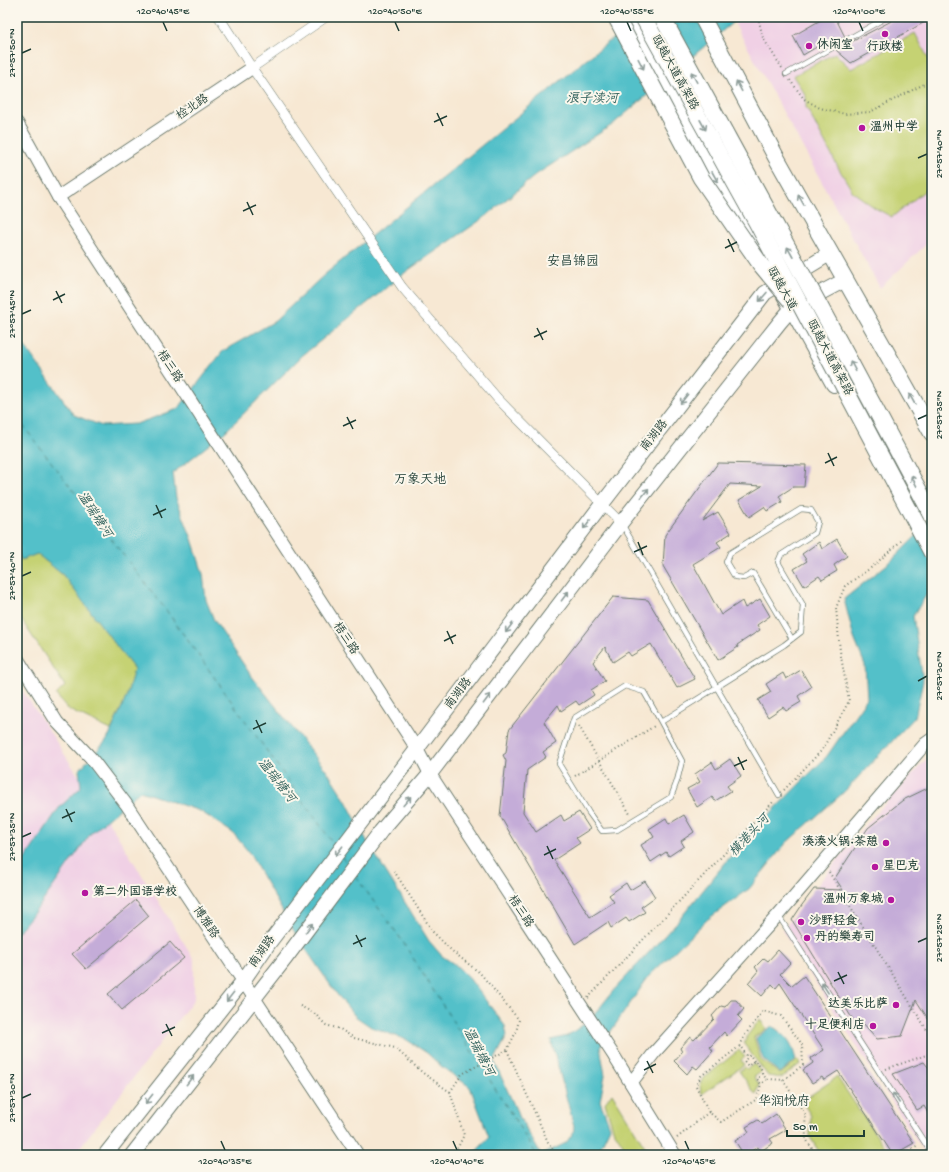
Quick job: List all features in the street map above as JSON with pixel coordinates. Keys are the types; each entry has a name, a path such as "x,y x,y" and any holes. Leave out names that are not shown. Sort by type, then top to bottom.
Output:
{"highway":[{"path":"616,17 701,178 761,265 813,329"},
{"name":"瓯越大道","path":"628,17 720,185 780,285 932,561"},
{"name":"瓯越大道高架路","path":"643,17 752,214 932,553"},
{"name":"瓯越大道高架路","path":"662,17 852,365 932,516"},
{"path":"702,17 776,157 932,433"}],"main road":[{"name":"南湖路","path":"105,1155 243,981 269,943 602,504 765,293 831,253"},
{"name":"南湖路","path":"132,1155 285,960 381,831 430,774 621,523 792,308 845,280"}],"street":[{"path":"219,17 252,68 402,287 498,399 621,523"},
{"name":"检北路","path":"58,197 326,17"},
{"name":"梧三路","path":"17,123 58,197 417,749 430,774 582,1005 671,1150"},
{"name":"博雅路","path":"17,658 56,722 91,758 126,804 358,1155"},
{"path":"631,1083 654,1053 778,915 925,744 932,739"}],"lane":[{"path":"786,74 887,17"},
{"path":"661,722 717,688 792,639 801,632 803,605 778,562 781,555 815,534 818,522 811,510 801,509 730,553 726,562 735,577 744,578 753,573 792,639"},
{"path":"621,523 779,795"},
{"path":"625,686 644,692 661,722 682,761 678,781 671,797 617,830 602,831 589,813 559,764 574,718 625,686"},
{"path":"778,915 932,1154"}],"path":[{"path":"758,17 763,38 786,74 804,99 820,108 845,114 870,112 932,80"},
{"path":"574,718 634,820"},
{"path":"568,780 661,722"},
{"path":"823,862 932,1038"},
{"path":"394,870 433,932 452,951 480,973 519,1020 516,1032 507,1050 462,1074 450,1092"},
{"path":"300,1006 314,1013 326,1026 340,1029 354,1038 395,1048 423,1073 450,1092 464,1135 458,1149 450,1155"},
{"path":"740,1046 748,1057 750,1055 763,1072 762,1074 766,1079 783,1080 803,1065 802,1044 781,1016 763,1011 745,1035 740,1046 701,1076 696,1086 709,1112 721,1122 757,1099 761,1084 766,1079"},
{"path":"507,1050 548,1142 557,1155"},
{"path":"879,1072 932,1053"},
{"path":"748,1057 744,1061 748,1066 754,1061"},
{"path":"761,1084 757,1079 762,1074"},
{"path":"783,1080 805,1114 806,1139 816,1155"},
{"path":"671,1150 709,1112"},
{"path":"902,1155 924,1142"}],"shaded area":[{"name":"温州中学","path":"731,17 932,17 932,239 880,288"},
{"name":"第二外国语学校","path":"17,682 112,827 194,959 194,999 74,1155 17,1155"},
{"path":"932,753 932,1155 926,1155 782,930 862,829"}],"green space":[{"path":"915,33 932,66 932,185 892,217 875,208 853,192 806,107 806,96 793,76 835,53 851,69"},
{"path":"17,549 21,560 37,554 63,575 134,669 126,698 111,730 69,710 56,695 65,686 17,613"},
{"path":"760,1019 766,1029 754,1037 761,1060 780,1074 798,1060 800,1064 782,1078 768,1076 744,1044 747,1036"},
{"path":"739,1050 745,1057 741,1060 744,1065 702,1094 700,1087 704,1078"},
{"path":"754,1064 761,1072 754,1077 759,1084 756,1095 739,1071 745,1067 747,1069"},
{"path":"837,1077 889,1154 888,1155 821,1155 810,1137 811,1116 802,1101"},
{"path":"612,1093 650,1155 623,1155 627,1151 613,1129 605,1103"}],"water":[{"path":"641,17 739,17 612,125 537,174 485,217 407,271 303,355 225,432 173,473 176,498 192,539 203,574 206,600 214,620 250,674 329,774 346,801 368,843 429,941 442,956 457,966 469,978 505,1026 507,1036 494,1061 519,1116 541,1155 473,1155 489,1137 470,1087 442,1067 427,1053 407,1040 371,1027 355,1016 336,993 298,938 248,851 233,833 200,811 140,791 91,833 38,908 17,933 17,871 59,808 81,787 79,770 107,740 126,698 134,669 63,575 37,554 21,560 17,549 17,334 74,415 102,426 136,424 178,409 223,351 275,321 324,275 598,50"},
{"name":"横港头河","path":"932,520 932,586 913,616 923,681 915,717 844,792 786,843 749,889 708,919 649,976 600,1047 605,1075 600,1101 610,1127 598,1152 594,1155 541,1155 566,1143 575,1130 551,1040 567,1036 590,1020 613,991 678,921 743,841 827,756 867,698 865,665 854,638 844,599 890,562"},
{"path":"772,1026 788,1040 793,1048 796,1060 780,1073 763,1059 756,1038"}],"building":[{"name":"休闲室","path":"826,17 835,17 845,37 830,45 827,41 803,55 793,36"},
{"name":"行政楼","path":"899,17 932,18 851,63 836,50"},
{"path":"718,463 806,465 804,487 793,487 779,496 782,502 767,511 764,507 749,517 739,500 762,486 730,484 702,521 718,512 731,533 717,542 721,547 693,564 721,615 742,601 745,608 760,599 770,616 757,625 760,630 718,660 663,566 665,535"},
{"path":"837,539 847,556 834,565 837,571 822,580 819,576 804,586 794,569 807,561 802,554 819,542 822,549"},
{"path":"613,597 648,600 695,679 677,688 651,644 631,656 628,652 613,662 605,647 593,662 605,681 591,690 594,695 579,705 576,701 561,711 558,705 544,722 556,743 543,752 546,757 527,770 523,812 536,832 561,815 564,821 579,812 590,829 576,838 580,843 554,860 590,917 614,902 609,895 626,883 630,890 645,881 655,897 641,907 645,912 629,922 626,918 611,928 608,922 575,944 500,816 506,761 503,755 506,753 509,730"},
{"path":"801,670 811,687 798,696 801,702 786,711 783,707 768,717 758,700 771,692 766,684 783,673 786,679"},
{"path":"730,759 741,776 727,786 731,791 715,801 712,797 697,807 687,789 700,782 695,774 712,762 716,769"},
{"path":"932,786 932,1025 916,1000 902,1036 877,1039 863,1023 858,1028 792,920 814,889 843,890 835,878 868,828 903,800"},
{"path":"684,815 694,832 681,841 684,846 669,856 666,852 651,862 641,845 654,837 649,829 666,818 669,824"},
{"path":"136,900 149,916 86,969 72,954"},
{"path":"170,942 184,958 122,1010 108,994"},
{"path":"778,950 790,963 780,974 792,986 804,976 914,1143 893,1155 838,1071 824,1080 822,1077 812,1083 803,1070 813,1063 811,1058 824,1050 780,983 776,988 772,984 762,996 748,983 758,971 755,967 764,958 768,961"},
{"path":"731,1000 736,1000 744,1009 738,1016 742,1020 727,1036 724,1032 710,1047 713,1051 697,1069 693,1066 687,1074 674,1061 682,1052 680,1048 690,1037 694,1040 714,1019 712,1016 721,1006 725,1007"},
{"path":"924,1062 932,1072 932,1120 924,1106 917,1110 893,1074"},
{"path":"776,1114 786,1130 770,1139 773,1143 761,1151 758,1147 744,1155 735,1141 749,1132 746,1127 758,1120 762,1124"}],"ferry route":[{"path":"17,418 166,610 335,846"},
{"path":"342,857 347,864"},
{"path":"356,877 401,939 537,1155"}],"place":[{"name":"行政楼","path":"885,34"},
{"name":"休闲室","path":"809,46"},
{"name":"温州中学","path":"862,128"},
{"name":"湊湊火锅·茶憩","path":"886,843"},
{"name":"星巴克","path":"875,867"},
{"name":"第二外国语学校","path":"85,893"},
{"name":"温州万象城","path":"891,900"},
{"name":"沙野轻食","path":"801,922"},
{"name":"丹的樂寿司","path":"807,938"},
{"name":"达美乐比萨","path":"896,1005"},
{"name":"十足便利店","path":"873,1026"}],"district":[{"name":"安昌锦园","path":"573,262"},
{"name":"万象天地","path":"420,480"},
{"name":"华润悦府","path":"784,1102"}],"water label":[{"name":"浪子渎河","path":"592,99"},
{"name":"温瑞塘河","path":"94,515"},
{"name":"温瑞塘河","path":"276,781"},
{"name":"温瑞塘河","path":"478,1052"}]}
